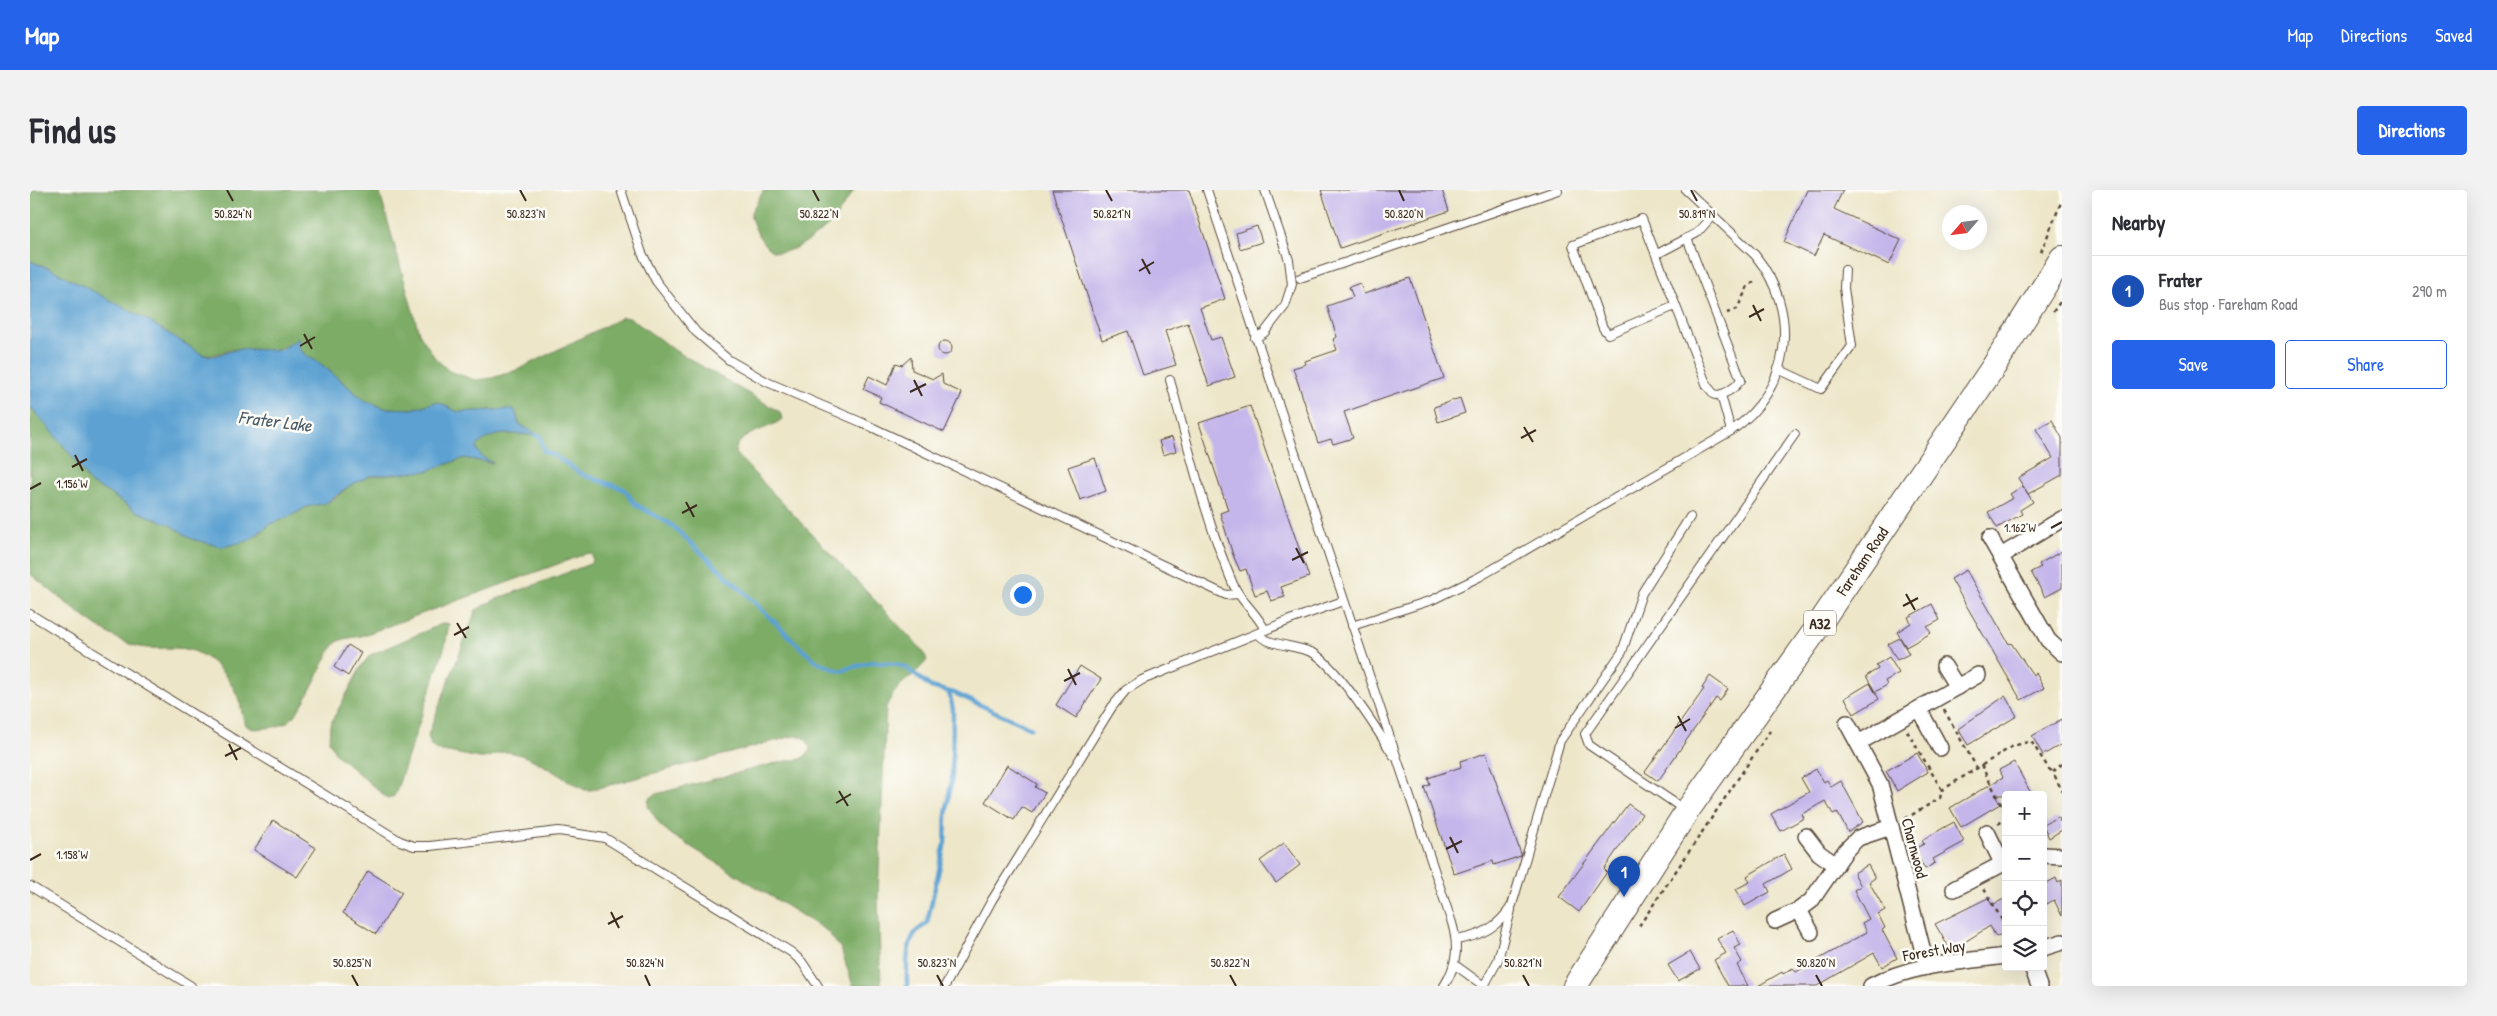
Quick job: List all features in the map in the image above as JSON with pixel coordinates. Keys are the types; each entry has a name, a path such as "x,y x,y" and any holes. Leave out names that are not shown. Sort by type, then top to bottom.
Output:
{"main road":[{"name":"Fareham Road","path":"1575,986 1687,811 1810,638 1994,366 2062,258"}],"street":[{"path":"2001,556 2062,519"},
{"path":"1990,538 2048,640 2062,653"},
{"path":"1944,666 1957,687"},
{"path":"1860,742 1978,675"},
{"path":"1919,708 1940,748"},
{"name":"Charnwood","path":"1847,723 1860,742 1880,784 1928,967"},
{"path":"1775,921 1799,910 1811,901 1858,838 1890,827"},
{"path":"1987,832 2002,858"},
{"path":"1806,836 1819,854 1836,865"},
{"path":"2047,855 2062,856"},
{"path":"1954,889 2002,863"},
{"path":"1799,910 1811,932"},
{"path":"2047,947 2062,942"},
{"name":"Forest Way","path":"1871,986 1902,973 1928,967 2002,957"},
{"path":"2033,971 2039,986"}],"lane":[{"path":"621,190 642,253 656,281 696,332 729,360 767,382 862,423 1226,595 1238,594"},
{"path":"1207,190 1456,940 1454,965 1444,986"},
{"path":"1255,338 1264,333 1284,306 1292,284 1289,260 1265,190"},
{"path":"1300,278 1558,190"},
{"path":"1352,626 1432,600 1463,586 1731,431 1759,406 1771,387 1784,344 1785,327 1778,293 1768,273 1755,255 1686,190"},
{"path":"1657,254 1697,232 1713,215"},
{"path":"1675,306 1608,334 1603,328 1573,245 1642,219 1707,386 1715,395 1721,395 1731,390 1741,380 1687,238"},
{"path":"1778,369 1821,389 1852,346 1844,288 1845,270"},
{"path":"1170,380 1212,524 1238,594 1262,632 1264,640 1309,651 1327,665 1385,742 1400,767"},
{"path":"1721,395 1731,431"},
{"path":"1687,811 1589,744 1585,734 1795,434"},
{"path":"1454,965 1484,986 1498,960 1512,905 1560,741 1622,652 1642,593 1690,517"},
{"path":"945,986 992,900 1112,707 1122,694 1142,680 1343,601"},
{"path":"30,614 400,840 414,846 430,846 559,831 605,838 791,952 802,962 818,986"},
{"path":"30,886 191,986"},
{"path":"1456,940 1488,931 1499,922 1512,905"}],"path":[{"path":"1717,316 1737,309 1748,286 1768,273"},
{"path":"1938,698 1976,768"},
{"path":"1900,719 1942,790"},
{"path":"1890,827 1940,798 1942,790 1976,768 2013,746 2031,740 2048,769 2054,772 2062,791"},
{"path":"2054,772 2062,764"},
{"path":"1981,765 2002,805"},
{"path":"1977,876 2005,926"}],"green space":[{"path":"30,190 379,190 419,333 435,358 449,371 475,380 492,378 517,370 623,317 630,318 676,351 780,412 782,419 747,436 737,446 735,453 923,651 927,660 901,685 886,707 878,896 881,986 853,986 841,949 827,931 672,835 660,825 648,806 649,799 656,794 780,762 801,759 810,752 809,744 805,738 799,736 790,737 591,790 585,790 537,762 517,754 503,752 480,758 437,750 431,746 428,735 476,610 494,600 590,564 593,560 592,555 588,553 361,636 337,642 331,649 306,698 294,716 289,721 280,725 257,729 246,725 234,689 219,668 207,658 185,649 144,648 123,641 96,625 30,574 30,406 72,456 91,484 104,490 136,511 171,525 192,539 222,547 259,534 270,524 293,515 306,507 333,500 349,486 370,476 427,471 464,458 491,463 482,457 477,450 477,446 490,437 506,434 539,436 519,424 517,415 512,409 458,412 437,402 412,409 385,408 364,400 321,364 303,353 299,348 299,338 288,345 271,350 241,349 203,355 144,318 51,269 30,261"},
{"path":"764,190 854,190 832,222 811,239 792,249 775,252 765,245 751,218 751,212"},
{"path":"444,623 449,624 445,646 396,792 394,796 388,799 336,754 329,741 330,725 361,667 370,655"}],"water":[{"name":"Frater Lake","path":"30,261 51,269 144,318 203,355 213,356 238,349 280,350 299,338 299,348 303,353 321,364 364,400 384,408 412,409 437,402 458,412 512,409 515,410 519,424 540,436 507,434 491,437 483,441 477,446 477,450 482,457 493,463 464,458 427,471 370,476 349,486 326,503 306,507 293,515 270,524 248,541 222,547 192,539 171,525 136,511 104,490 91,484 72,456 30,406"}],"building":[{"path":"1052,190 1189,190 1225,299 1200,308 1211,340 1221,337 1235,377 1209,386 1188,323 1165,331 1176,365 1143,375 1128,331 1102,340"},
{"path":"1321,190 1442,190 1449,211 1340,248"},
{"path":"1807,190 1843,190 1834,209 1901,240 1889,265 1824,235 1814,256 1784,242"},
{"path":"1257,226 1262,242 1240,249 1236,233"},
{"path":"1410,278 1444,378 1344,412 1353,438 1333,444 1331,439 1318,443 1293,368 1306,364 1305,361 1337,350 1333,339 1337,337 1327,306 1353,297 1349,287 1360,283 1364,294"},
{"path":"942,341 948,341 952,348 948,355 942,355 938,351 938,345"},
{"path":"911,357 912,370 933,379 942,374 943,384 962,393 944,432 879,402 881,397 863,389 869,376 887,385 896,363 902,365"},
{"path":"1460,398 1465,413 1438,422 1434,407"},
{"path":"1250,406 1309,577 1281,587 1285,597 1271,601 1267,591 1255,595 1246,569 1240,571 1233,555 1220,513 1228,510 1199,423"},
{"path":"2052,420 2062,438 2062,475 2028,494 2018,478 2053,458 2036,429"},
{"path":"1172,437 1176,451 1163,455 1159,441"},
{"path":"1095,458 1106,491 1080,500 1068,467"},
{"path":"2023,486 2033,502 2020,510 2022,514 1997,528 1988,512 2013,498 2010,494"},
{"path":"2062,551 2062,588 2045,597 2031,572 2041,567 2039,564"},
{"path":"1966,570 2009,644 2011,643 2033,675 2036,673 2044,688 2021,700 1951,579"},
{"path":"1932,604 1940,620 1927,627 1931,633 1906,647 1897,632 1911,623 1908,617"},
{"path":"1900,638 1909,654 1897,660 1888,644"},
{"path":"348,645 361,653 348,676 334,667"},
{"path":"1889,657 1899,673 1885,681 1887,685 1875,692 1866,676 1878,669 1876,665"},
{"path":"1080,666 1101,679 1076,718 1056,705"},
{"path":"1710,676 1728,689 1720,701 1716,698 1658,781 1645,772 1704,689 1702,688"},
{"path":"1870,683 1879,699 1854,714 1845,698"},
{"path":"2005,696 2017,716 1968,745 1958,729"},
{"path":"2062,719 2062,744 2043,755 2032,736"},
{"path":"1486,753 1521,856 1494,865 1493,861 1454,874 1424,787 1430,785 1428,778 1461,767 1460,761"},
{"path":"1917,753 1928,772 1897,791 1886,771"},
{"path":"2014,762 2030,791 2002,791 2002,795 1995,795 2000,804 1961,827 1950,808 2003,777 1999,770"},
{"path":"1007,765 1037,784 1035,787 1045,793 1032,813 1022,807 1014,820 985,802"},
{"path":"1816,769 1824,782 1827,780 1831,787 1841,781 1863,822 1848,832 1837,812 1833,814 1825,801 1802,814 1804,818 1781,831 1771,814 1809,792 1801,778"},
{"path":"1628,804 1642,814 1604,869 1607,872 1579,912 1559,897"},
{"path":"2058,817 2062,824 2062,830 2049,838 2047,823"},
{"path":"273,820 316,848 297,877 254,850"},
{"path":"1954,822 1964,842 1933,859 1935,863 1925,869 1914,849 1924,844 1922,840"},
{"path":"1284,843 1300,865 1276,883 1260,861"},
{"path":"1784,854 1792,869 1766,884 1770,892 1745,906 1736,889 1750,882 1747,876"},
{"path":"1868,865 1875,878 1869,882 1885,910 1878,914 1885,928 1882,930 1897,958 1882,967 1874,953 1817,986 1758,986 1782,972 1783,974 1793,968 1796,972 1867,932 1862,923 1869,919 1854,890 1861,886 1854,873"},
{"path":"368,871 402,892 376,934 343,913"},
{"path":"2056,878 2058,883 2062,880 2062,916 2054,900 2047,904 2047,883"},
{"path":"1988,898 1992,905 2002,900 2002,933 1996,937 1990,926 1960,945 1964,952 1952,953 1935,924"},
{"path":"1733,930 1741,945 1734,948 1742,962 1737,965 1748,986 1728,986 1714,960 1726,953 1717,939"},
{"path":"1690,952 1700,969 1678,981 1668,965"}],"waterway":[{"path":"536,435 540,436 544,451 555,456 583,475 624,489 635,504 670,524 743,591 805,652 819,663 840,671 872,662 896,664 905,667 931,687 954,693 1031,728"},
{"path":"907,986 907,959 910,945 915,933 927,923 945,843 946,815 952,775 953,709 949,693"}],"place":[{"name":"Frater","path":"1624,897"}]}
